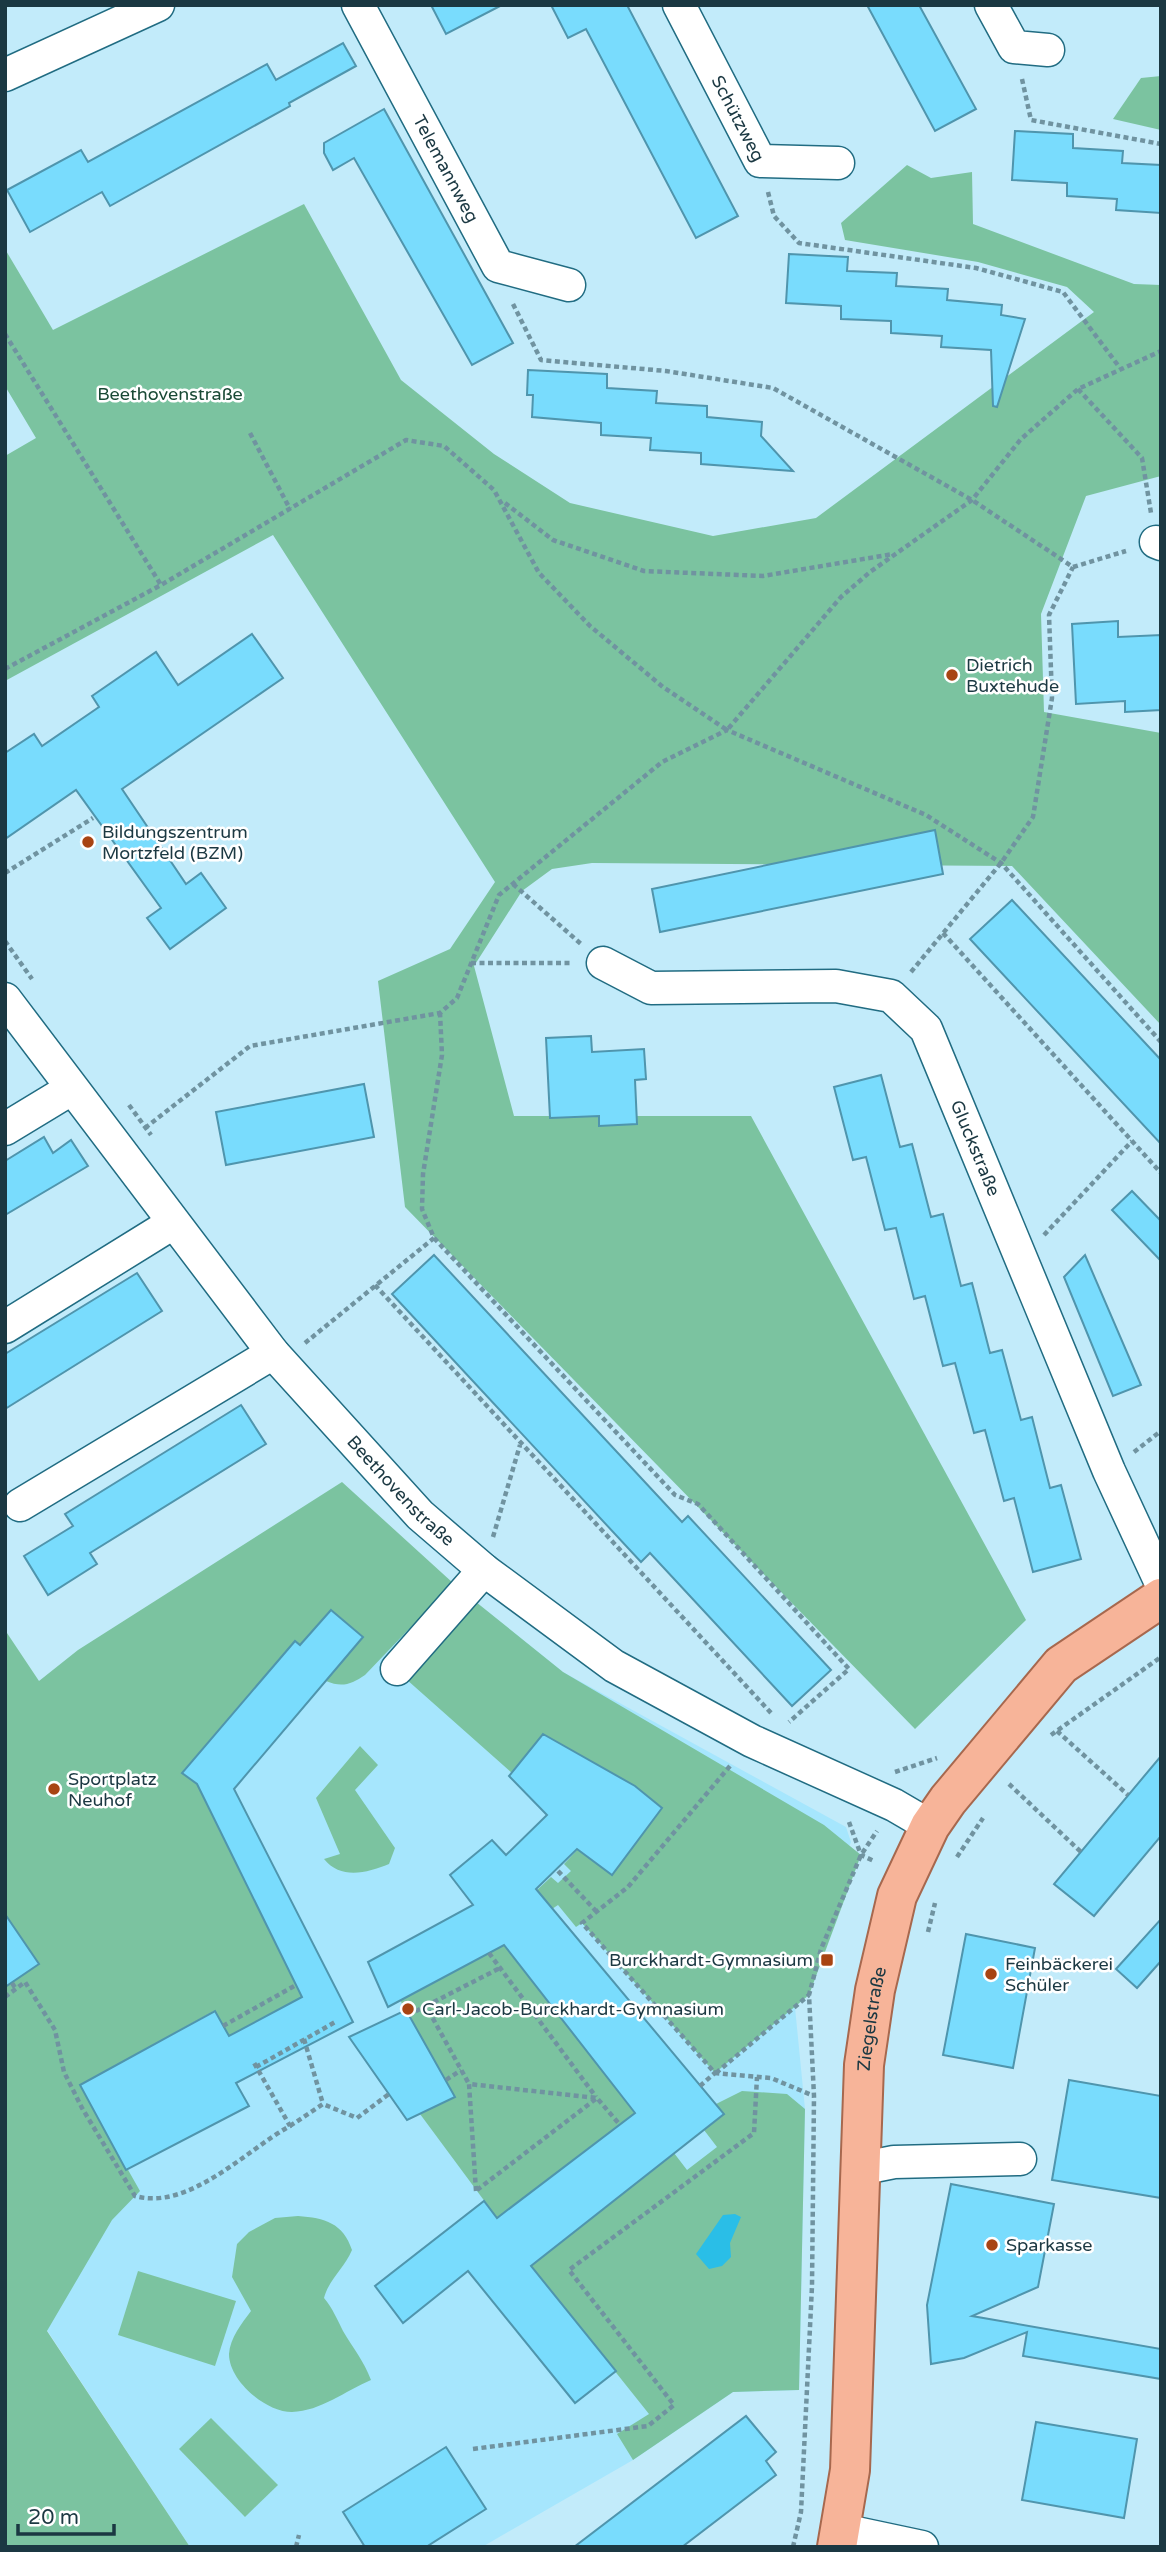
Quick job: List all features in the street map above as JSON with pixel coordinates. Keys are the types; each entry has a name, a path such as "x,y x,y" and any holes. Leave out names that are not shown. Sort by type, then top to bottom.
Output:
{"main road":[{"name":"Ziegelstraße","path":"839,2538 850,2470 864,2066 875,1990 897,1896 930,1826 1007,1726 1061,1665 1161,1598"}],"street":[{"path":"5,75 158,5"},
{"name":"Telemannweg","path":"358,5 498,266"},
{"name":"Schützweg","path":"679,5 760,161 838,163"},
{"path":"991,5 1014,47 1048,50"},
{"path":"498,266 569,285"},
{"path":"603,963 651,988 836,986 891,996"},
{"name":"Gluckstraße","path":"891,996 926,1029 1109,1471 1161,1583"},
{"name":"Beethovenstraße","path":"5,999 277,1358 420,1515 493,1559 614,1666 767,1733 930,1826"},
{"path":"5,1129 71,1089"},
{"path":"5,1327 173,1223"},
{"path":"20,1505 277,1358"},
{"path":"397,1669 493,1559"},
{"path":"859,2169 894,2162 1020,2159"},
{"path":"839,2538 922,2547"}],"path":[{"path":"1014,47 1031,120 1161,144"},
{"path":"774,216 799,243 976,268 1063,292 1120,368"},
{"path":"498,266 524,330 541,360 666,371 773,388 972,500 1073,567"},
{"path":"5,334 161,585"},
{"path":"116,1147 250,1046 440,1013 457,998 499,895 662,762 727,730 841,597 894,554 972,500 1021,439 1078,389 1161,351"},
{"path":"891,996 1001,863 1033,817 1052,698 1049,615 1073,567 1158,543 1142,458 1078,389"},
{"path":"250,433 290,509"},
{"path":"5,669 161,585 406,440 444,446 494,490 539,573 590,626 663,687 727,730 926,815 1001,863 1161,1042"},
{"path":"502,501 553,540 644,571 763,576 894,554"},
{"path":"5,873 93,818"},
{"path":"513,884 603,963"},
{"path":"943,933 1161,1173"},
{"path":"5,941 37,986"},
{"path":"471,963 603,963"},
{"path":"440,1013 442,1055 422,1174 422,1209 433,1238 675,1495 698,1504 849,1669 767,1733 628,1887 582,1923 715,2073 771,2078 814,2096"},
{"path":"123,1098 153,1138"},
{"path":"1020,1261 1132,1141"},
{"path":"277,1358 306,1342 433,1238"},
{"path":"375,1285 520,1444 767,1733"},
{"path":"298,1332 314,1352"},
{"path":"493,1559 492,1539 520,1444"},
{"path":"483,1530 492,1539 493,1559"},
{"path":"1048,1737 1161,1657"},
{"path":"1057,1731 1128,1795"},
{"path":"767,1733 796,1732"},
{"path":"893,1772 940,1757"},
{"path":"1001,1795 1017,1775"},
{"path":"1009,1784 1081,1852"},
{"path":"951,1869 984,1816"},
{"path":"558,1871 596,1911"},
{"path":"489,1953 620,2125"},
{"path":"408,2015 500,1968"},
{"path":"5,1997 25,1982 55,2030 64,2072 102,2147 135,2196 150,2200 182,2196 323,2104"},
{"path":"12,1983 16,1989"},
{"path":"223,2026 296,1985"},
{"path":"701,2086 808,1994 814,2096 811,2299 801,2512 793,2547"},
{"path":"426,2006 468,2084 476,2191 597,2098"},
{"path":"256,2067 337,2021"},
{"path":"304,2039 323,2104"},
{"path":"253,2061 290,2126"},
{"path":"446,2080 461,2070"},
{"path":"473,2449 649,2426 674,2405 569,2270 754,2133 757,2077"},
{"path":"468,2084 597,2098"},
{"path":"323,2104 357,2118 389,2094"},
{"path":"296,2547 299,2535"}],"shaded area":[{"name":"Carl-Jacob-Burckhardt-Gymnasium","path":"441,1574 563,1672 846,1827 851,1842 793,1987 805,2109 799,2390 733,2392 633,2460 482,2547 190,2547 47,2330 5,2021 38,1681"}],"green space":[{"path":"1161,76 1161,130 1113,119 1141,78"},
{"path":"907,165 931,178 972,172 973,224 1134,284 1161,285 1161,476 1086,496 1041,614 1044,712 1161,733 1161,1025 1012,866 592,863 552,869 522,891 474,966 514,1116 751,1116 1026,1620 915,1729 405,1207 378,981 450,949 495,882 273,535 5,681 5,456 36,438 5,386 5,249 53,330 304,204 401,380 494,454 570,503 713,536 816,518 1094,312 1067,287 978,262 845,240 841,223"},
{"path":"342,1482 453,1583 365,1675 351,1683 342,1685 326,1681 362,1637 331,1610 300,1645 295,1641 222,1804 212,1814 302,1997 229,2036 214,2011 80,2085 140,2191 112,2220 47,2331 190,2547 5,2547 5,1630 39,1681 78,1650"},
{"path":"476,1602 563,1672 824,1825 861,1855 809,1995 715,2073 582,1923 576,1927 558,1905 552,1909 537,1890 551,1877 558,1883 571,1871 564,1864 579,1848 662,1808 635,1786 543,1734 512,1773 406,1679"},
{"path":"360,1746 378,1765 355,1790 395,1848 389,1864 355,1873 338,1870 324,1859 340,1854 316,1798"},
{"path":"504,1945 635,2113 497,2218 420,2114 454,2097 400,2000"},
{"path":"742,2091 787,2094 805,2109 799,2390 733,2392 633,2460 617,2434 649,2414 531,2266 674,2153 687,2170 717,2147 704,2130 724,2114 716,2104"},
{"path":"275,2218 317,2218 332,2224 348,2241 352,2250 329,2285 324,2298 371,2380 323,2404 292,2412 271,2407 251,2393 235,2374 229,2354 234,2337 251,2311 232,2277 237,2244 249,2232"},
{"path":"138,2271 236,2301 215,2366 118,2335"},
{"path":"211,2418 278,2485 245,2517 179,2449"}],"water":[{"path":"735,2214 741,2217 730,2243 731,2257 722,2266 709,2269 696,2254 723,2215"}],"building":[{"path":"431,5 502,5 446,34"},
{"path":"551,5 630,5 628,7 738,216 696,238 586,29 568,38"},
{"path":"867,5 919,5 976,109 935,131"},
{"path":"343,43 356,66 289,103 290,106 110,206 102,192 30,232 7,190 81,150 88,162 267,64 276,80"},
{"path":"384,109 513,343 472,365 354,158 333,170 324,153 324,143"},
{"path":"1015,131 1073,134 1073,148 1123,151 1122,163 1161,165 1161,213 1116,210 1117,199 1067,196 1067,183 1012,180"},
{"path":"789,254 848,257 847,271 897,273 896,286 948,289 947,300 1002,305 1001,315 1025,319 997,407 993,406 991,350 941,347 942,336 891,333 891,321 841,319 841,306 786,303"},
{"path":"528,370 607,374 607,388 657,391 656,403 707,406 707,417 762,422 761,436 793,471 701,464 701,453 650,450 651,438 601,435 601,423 532,417 533,395 527,395"},
{"path":"1118,621 1118,637 1161,635 1161,710 1125,712 1125,701 1076,704 1072,624"},
{"path":"252,634 283,678 122,789 186,884 201,873 226,908 170,949 147,918 161,908 76,790 5,839 5,753 34,734 42,746 99,707 92,696 156,652 178,685"},
{"path":"935,830 943,874 660,932 652,889"},
{"path":"1012,900 1161,1060 1161,1144 970,939"},
{"path":"591,1036 592,1052 644,1049 646,1079 635,1080 637,1124 599,1126 599,1116 550,1118 546,1038"},
{"path":"881,1075 900,1147 912,1144 931,1217 943,1214 961,1286 972,1283 990,1353 1002,1350 1021,1420 1032,1417 1050,1488 1061,1485 1081,1559 1033,1572 1014,1498 1004,1501 985,1430 974,1433 955,1363 943,1366 925,1296 914,1299 896,1228 885,1230 866,1157 853,1160 834,1087"},
{"path":"364,1084 374,1137 226,1165 216,1112"},
{"path":"44,1137 53,1153 71,1140 88,1166 5,1215 5,1161"},
{"path":"1132,1191 1161,1221 1161,1261 1112,1210"},
{"path":"434,1255 682,1522 688,1516 831,1670 792,1706 650,1553 641,1562 392,1294"},
{"path":"1085,1255 1141,1385 1113,1396 1064,1277"},
{"path":"137,1273 162,1311 5,1409 5,1354"},
{"path":"241,1405 266,1444 90,1553 97,1564 48,1595 24,1556 73,1526 65,1514"},
{"path":"331,1610 363,1637 234,1789 353,2022 236,2083 249,2106 126,2170 80,2085 215,2011 229,2036 302,1997 197,1784 182,1773 295,1641 300,1645"},
{"path":"543,1734 635,1786 662,1808 612,1875 577,1849 536,1889 724,2114 531,2266 616,2371 575,2403 468,2271 403,2323 375,2286 484,2201 497,2218 635,2113 504,1945 388,2007 368,1962 473,1905 450,1875 492,1840 506,1855 547,1815 509,1776"},
{"path":"1161,1756 1161,1836 1094,1916 1054,1884"},
{"path":"5,1914 39,1964 5,1987"},
{"path":"1161,1919 1161,1961 1137,1988 1116,1969"},
{"path":"966,1934 1035,1948 1013,2068 943,2055"},
{"path":"406,2010 455,2097 407,2120 349,2037"},
{"path":"1069,2080 1161,2096 1161,2198 1052,2180"},
{"name":"Sparkasse","path":"951,2184 1054,2204 1038,2287 972,2316 1161,2349 1161,2379 1023,2356 1027,2332 964,2358 931,2364 927,2305"},
{"path":"746,2416 776,2452 766,2461 776,2475 682,2547 574,2547"},
{"path":"1036,2422 1137,2439 1124,2518 1022,2500"},
{"path":"446,2447 486,2509 426,2547 365,2547 343,2512"}],"place":[{"name":"Dietrich Buxtehude","path":"952,675"},
{"name":"Bildungszentrum Mortzfeld (BZM)","path":"88,842"},
{"name":"Sportplatz Neuhof","path":"54,1789"},
{"name":"Burckhardt-Gymnasium","path":"827,1960"},
{"name":"Feinbäckerei Schüler","path":"991,1974"},
{"name":"Carl-Jacob-Burckhardt-Gymnasium","path":"408,2009"},
{"name":"Sparkasse","path":"992,2245"}]}
